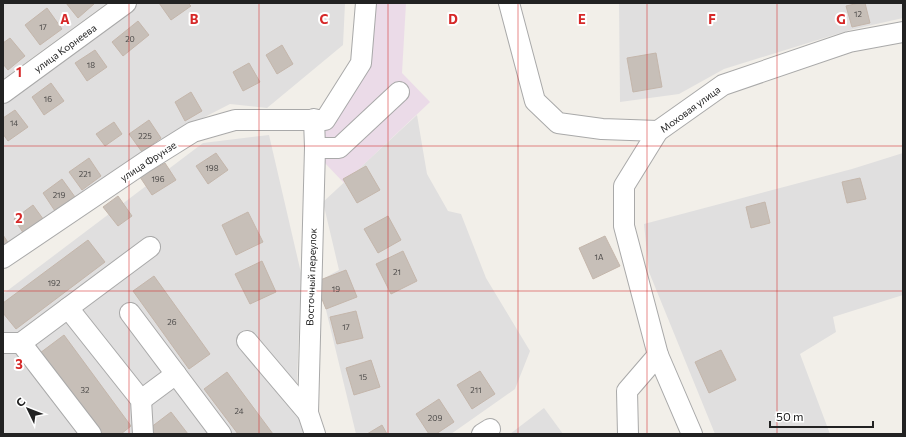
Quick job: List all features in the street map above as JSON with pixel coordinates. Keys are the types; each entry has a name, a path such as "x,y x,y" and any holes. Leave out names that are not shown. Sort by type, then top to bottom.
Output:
{"street":[{"name":"улица Корнеева","path":"3,93 126,3"},
{"path":"314,120 325,120 361,63 366,3"},
{"path":"509,3 535,101 558,123 602,129 658,131"},
{"name":"Моховая улица","path":"692,434 658,355 624,226 624,186 658,131 723,85 849,42 903,32"},
{"path":"315,148 339,148 399,92"},
{"name":"улица Фрунзе","path":"3,258 145,162 194,132 235,120 314,120"},
{"name":"Восточный переулок","path":"314,120 315,148 308,413 315,434"},
{"path":"91,434 12,343 68,308 150,248"},
{"path":"68,308 141,400 143,434"},
{"path":"130,313 221,434"},
{"path":"247,341 308,413"},
{"path":"628,434 626,391 658,355"},
{"path":"141,400 176,374"}],"shaded area":[{"path":"3,3 107,3 3,79"},
{"path":"138,3 345,3 343,45 267,108 230,104 195,122 3,263 3,101"},
{"path":"364,3 406,3 402,73 430,102 344,183 324,162 323,113 361,48"},
{"path":"619,3 903,3 903,18 850,30 724,69 679,94 620,102"},
{"path":"417,115 427,174 448,211 461,214 486,278 530,351 515,389 451,434 356,434 319,281 339,270 323,202"},
{"path":"269,135 301,273 296,411 305,434 3,434 3,294 203,143"},
{"path":"903,153 903,295 833,317 836,332 800,354 830,434 715,434 649,272 644,224 852,169"},
{"path":"544,408 563,434 510,434"}],"building":[{"path":"66,3 93,3 94,4 78,18"},
{"path":"159,3 188,3 191,6 171,20"},
{"path":"865,3 870,23 852,27 846,6"},
{"path":"47,8 62,29 40,45 25,25"},
{"path":"138,21 149,35 123,56 112,42"},
{"path":"10,38 25,56 8,70 3,64 3,43"},
{"path":"282,45 293,64 277,74 266,55"},
{"path":"95,50 107,67 87,81 75,63"},
{"path":"656,53 662,87 633,92 627,58"},
{"path":"249,63 260,82 243,91 233,72"},
{"path":"51,83 64,101 44,115 32,97"},
{"path":"191,92 202,111 185,121 175,102"},
{"path":"15,110 28,127 8,141 3,134 3,118"},
{"path":"149,120 161,138 142,152 129,134"},
{"path":"114,122 122,134 105,146 96,134"},
{"path":"216,153 228,170 208,184 196,166"},
{"path":"89,158 101,176 82,190 69,172"},
{"path":"165,163 176,180 152,195 140,177"},
{"path":"366,166 380,190 357,203 343,179"},
{"path":"860,178 866,199 847,203 842,182"},
{"path":"62,179 75,197 55,211 43,193"},
{"path":"118,196 132,216 118,226 103,207"},
{"path":"765,202 770,223 751,228 746,207"},
{"path":"33,205 46,223 26,237 14,219"},
{"path":"248,212 263,242 236,255 222,225"},
{"path":"388,216 401,240 378,253 364,229"},
{"path":"3,235 11,247 3,253"},
{"path":"605,236 620,266 593,279 579,248"},
{"path":"88,240 105,262 16,329 3,313 3,303"},
{"path":"403,251 417,281 391,294 376,264"},
{"path":"262,261 276,292 250,304 235,274"},
{"path":"346,270 357,297 326,309 315,282"},
{"path":"154,276 210,354 189,369 133,291"},
{"path":"356,311 363,338 337,344 330,317"},
{"path":"64,335 131,426 121,434 100,434 40,353"},
{"path":"721,350 736,380 709,393 695,362"},
{"path":"371,360 380,387 354,395 346,368"},
{"path":"480,371 495,394 472,409 457,385"},
{"path":"227,372 273,434 238,434 204,389"},
{"path":"439,399 454,422 436,434 429,434 416,414"},
{"path":"171,412 188,434 155,434 150,428"},
{"path":"382,425 387,434 367,434"}]}
